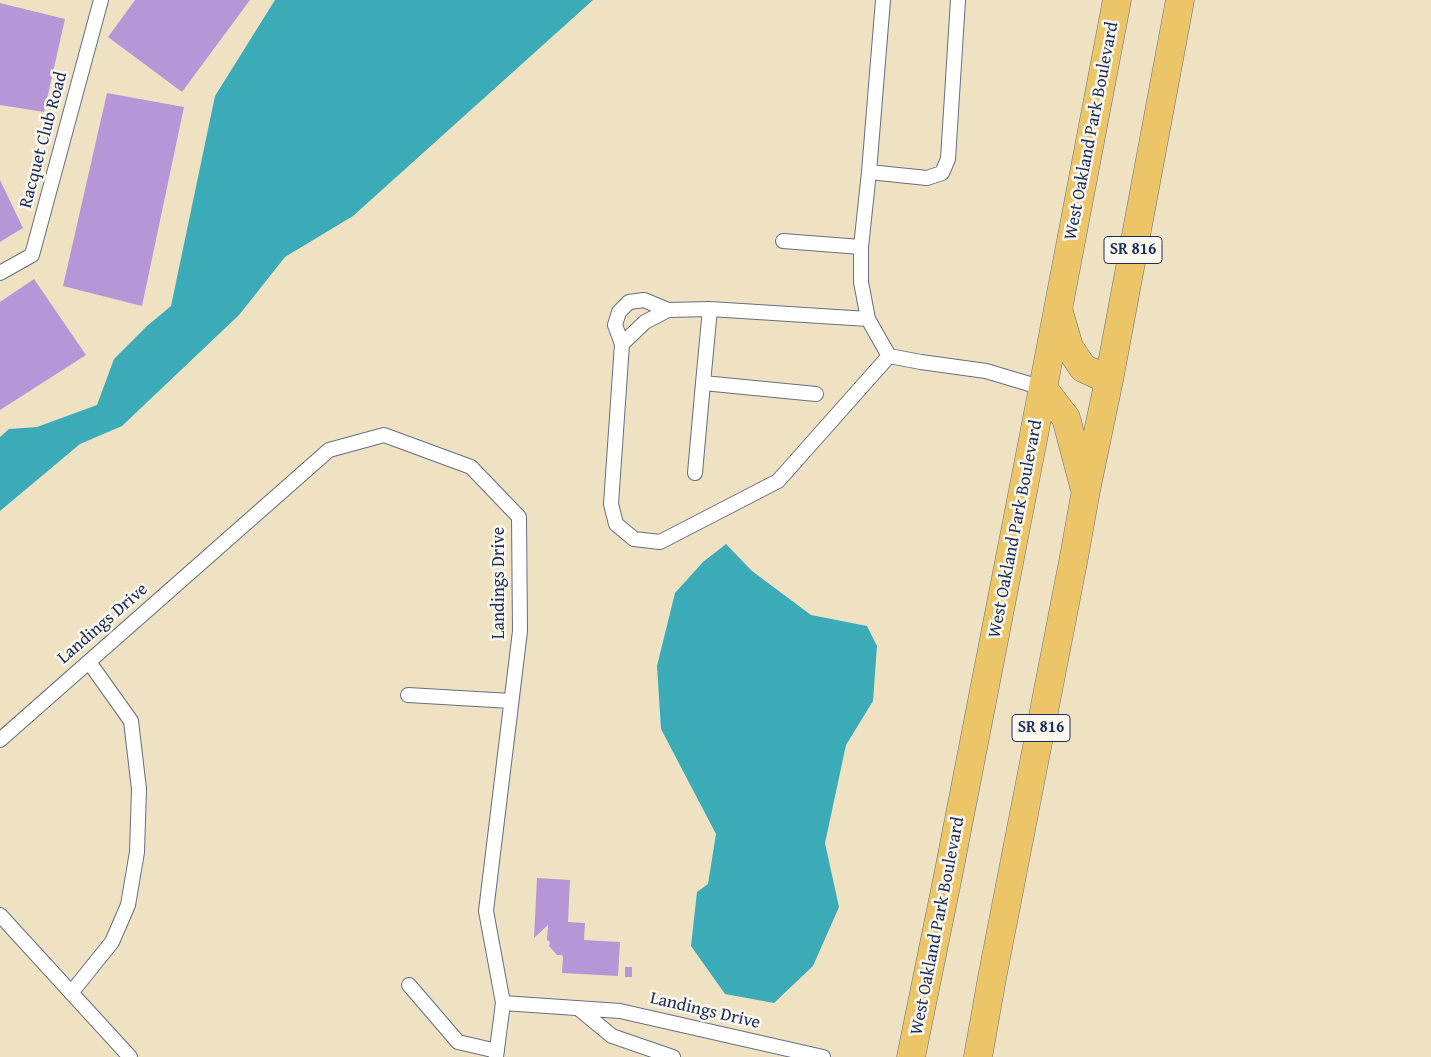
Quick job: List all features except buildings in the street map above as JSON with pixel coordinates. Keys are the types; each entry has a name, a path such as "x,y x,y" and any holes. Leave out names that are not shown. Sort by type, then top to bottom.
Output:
{"main road":[{"name":"West Oakland Park Boulevard","path":"911,1057 948,876 1117,0"},
{"name":"SR 816","path":"978,1057 1180,0"},
{"path":"1058,308 1070,347 1082,368 1108,380"},
{"path":"1043,388 1066,418 1086,490"}],"lane":[{"name":"Racquet Club Road","path":"0,273 32,255 101,0"},
{"path":"883,0 861,247 861,282 868,319 889,356"},
{"path":"869,172 927,178 942,174 948,159 958,0"},
{"path":"783,241 861,247"},
{"path":"868,319 710,309 668,310 644,300 629,302 620,312 615,325 622,344 611,504 616,524 634,539 660,542 778,481 889,356"},
{"path":"695,473 710,309"},
{"path":"622,344 644,322 668,310"},
{"path":"889,356 986,371 1043,388"},
{"path":"703,383 816,394"},
{"name":"Landings Drive","path":"0,740 330,450 384,435 471,467 518,517 520,631 486,911 503,1004 496,1054"},
{"path":"72,993 112,942 128,905 137,852 139,789 130,721 89,662"},
{"path":"408,695 511,701"},
{"path":"0,915 130,1057"},
{"path":"409,985 458,1042 496,1054"},
{"name":"Landings Drive","path":"503,1004 620,1010 823,1057"},
{"path":"578,1008 612,1036 673,1057"}],"water":[{"path":"275,0 593,0 353,216 285,257 239,315 122,426 80,444 0,511 0,437 9,429 37,427 97,405 114,359 147,326 171,306 215,96"},
{"path":"726,544 752,571 811,615 867,626 877,646 873,701 846,745 825,843 839,907 813,966 774,1003 725,994 691,946 697,892 708,884 716,834 661,729 657,666 675,593 703,562"}]}
